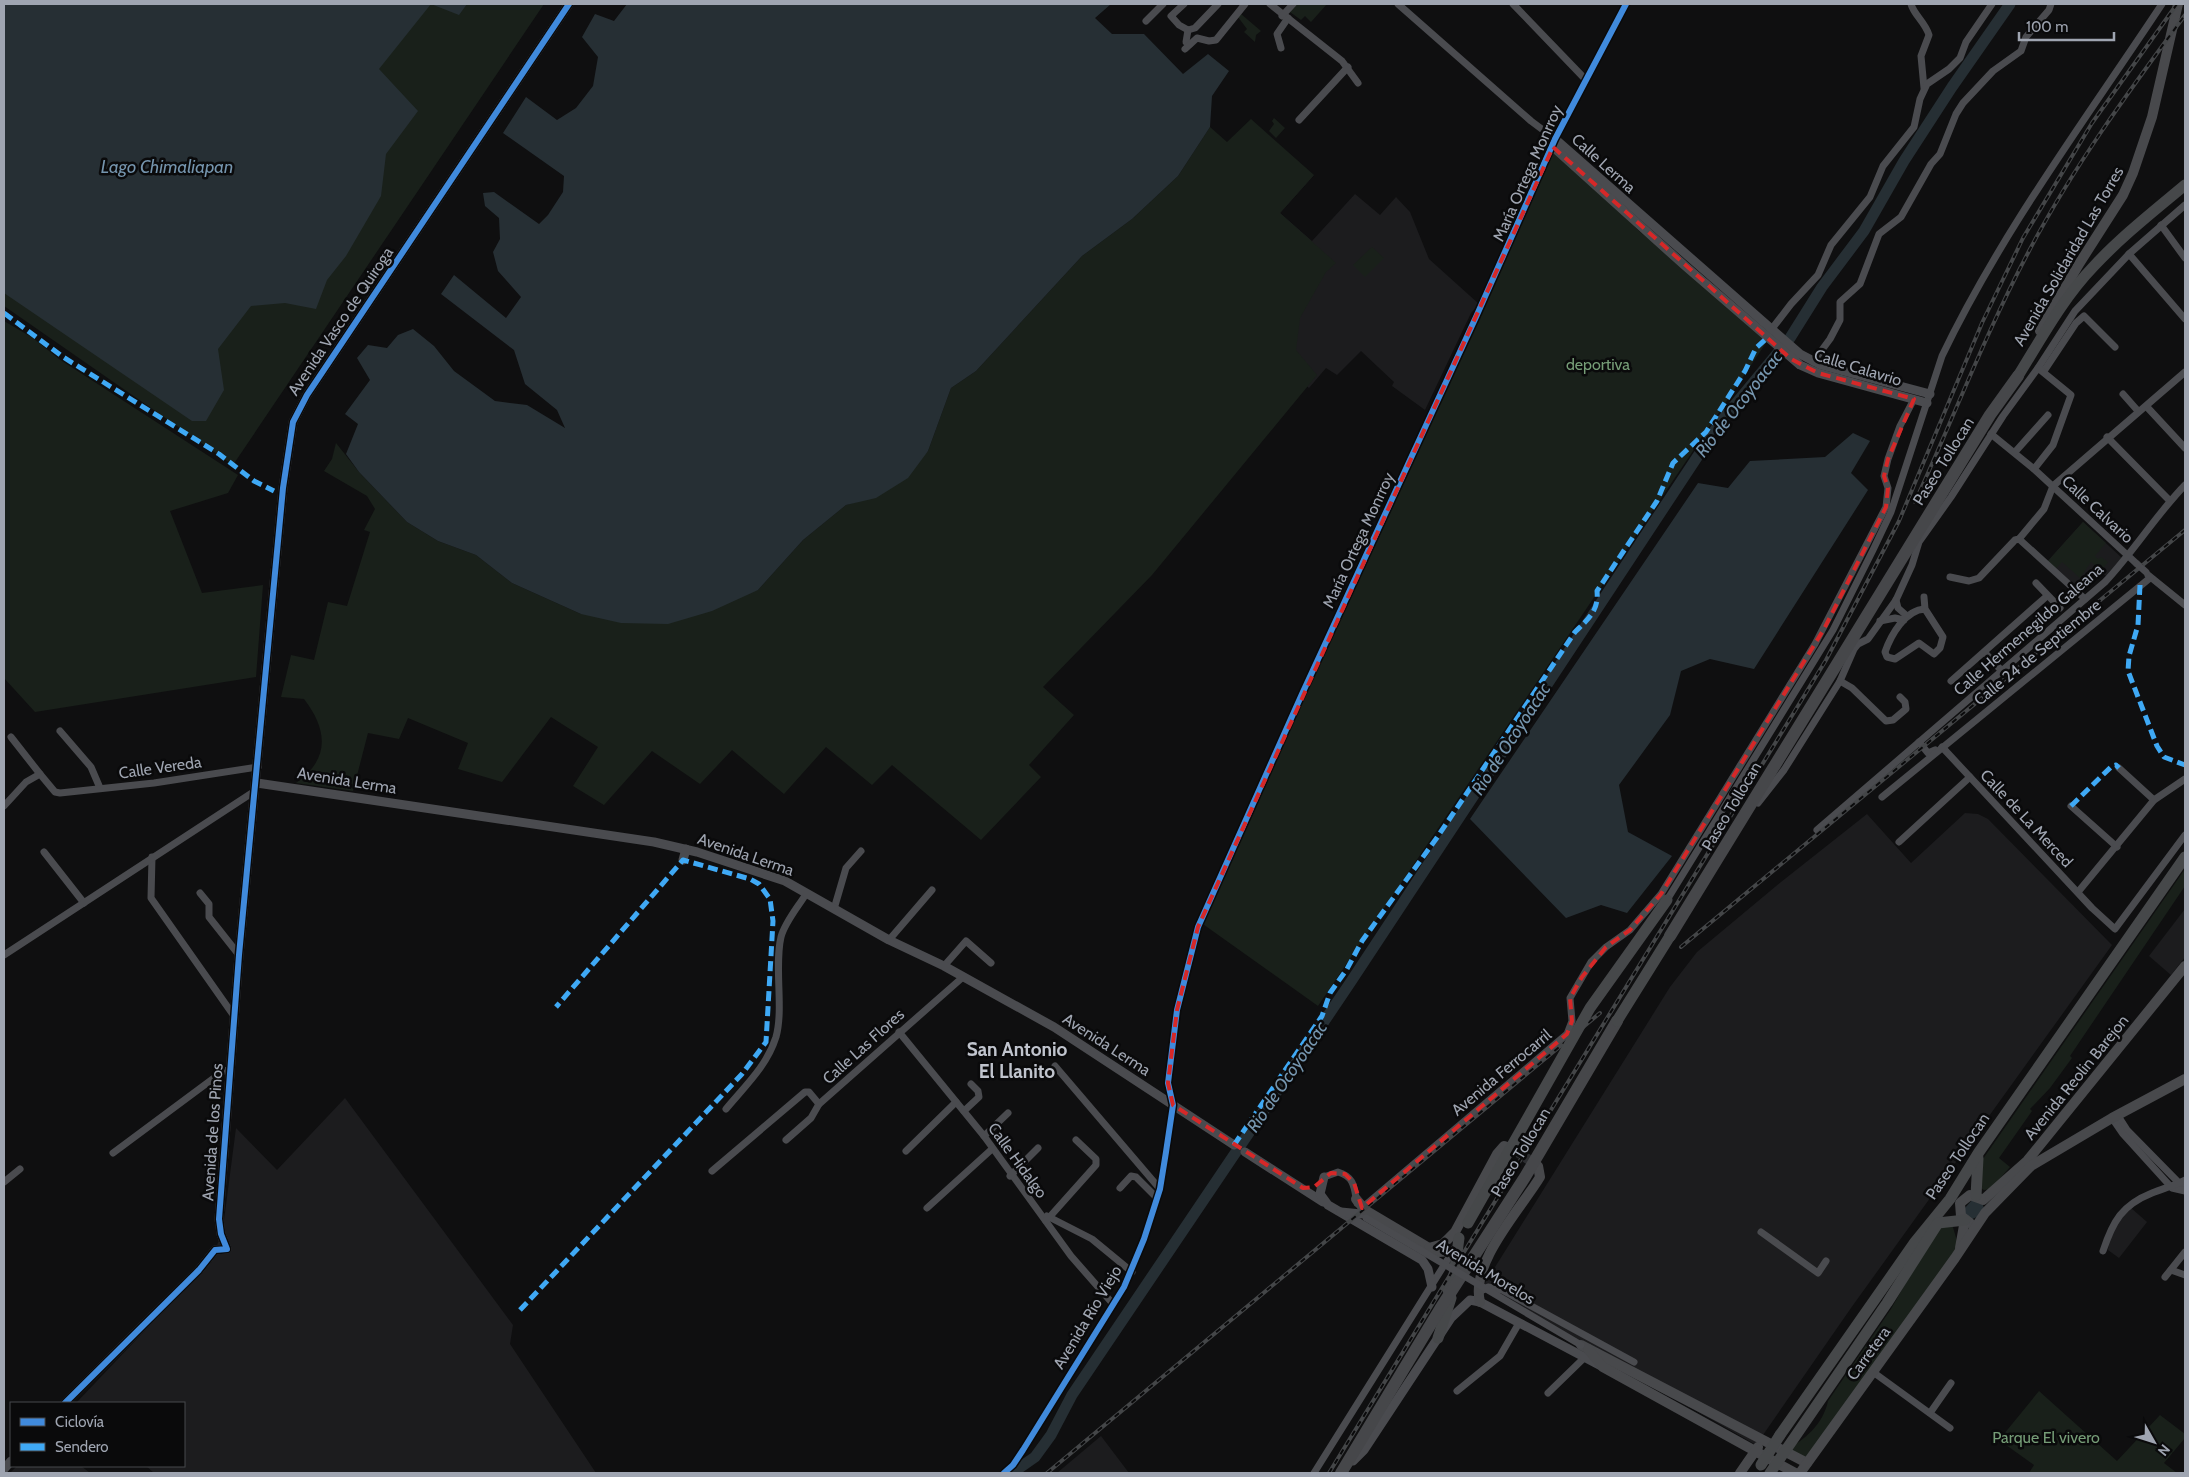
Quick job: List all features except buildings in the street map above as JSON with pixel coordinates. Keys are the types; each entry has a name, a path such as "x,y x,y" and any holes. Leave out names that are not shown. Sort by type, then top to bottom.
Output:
{"highway":[{"name":"Paseo Tollocan","path":"1342,1473 1440,1309 1525,1177 1617,1021 1990,415 2018,376 2054,318 2092,267 2138,223 2185,185"},
{"name":"Paseo Tollocan","path":"1755,1473 1915,1242 1957,1202 1979,1152 2185,857"},
{"path":"1453,1251 1590,1008 1667,900"},
{"path":"1979,1152 1979,1198"},
{"path":"1770,1473 1887,1303 1938,1223 1959,1221 1962,1233"},
{"path":"1440,1309 1454,1275 1459,1238"},
{"path":"1438,1338 1454,1289"}],"main road":[{"name":"Avenida Solidaridad Las Torres","path":"2018,376 2047,318 2123,195 2133,173 2152,117 2178,4"},
{"name":"Avenida Reolin Barejon","path":"1979,1198 2029,1164 2185,966"},
{"path":"2029,1164 2185,1079"},
{"path":"1429,1248 1443,1244 1455,1232 1497,1154 1504,1146 1513,1149"},
{"name":"Carretera","path":"1800,1473 1960,1251 1983,1216 2029,1164"},
{"path":"1480,1299 1479,1280 1483,1267 1540,1177 1538,1166"},
{"path":"1970,1195 1979,1198 1983,1216 1970,1223 1959,1221 1961,1216 1957,1202 1970,1195"},
{"path":"1361,1210 1429,1248 1438,1252 1453,1251"},
{"path":"1960,1251 1962,1233"},
{"path":"1584,1350 1603,1367 1795,1473"},
{"name":"Avenida Morelos","path":"1584,1350 1807,1463"},
{"path":"1743,1444 1749,1433"},
{"path":"1740,1473 1763,1440"}],"street":[{"name":"Avenida Vasco de Quiroga","path":"256,787 283,488 291,434 300,406 568,4"},
{"path":"1146,20 1163,4"},
{"path":"1184,4 1170,18 1188,30 1195,28 1218,4"},
{"path":"1188,30 1186,42 1188,46 1197,38 1209,41 1216,40 1245,4"},
{"path":"1270,4 1348,67 1358,83"},
{"path":"1282,48 1277,34 1293,4"},
{"name":"Calle Lerma","path":"1398,4 1531,121 1686,262 1783,346"},
{"path":"1513,4 1586,80"},
{"name":"María Ortega Monrroy","path":"1173,1105 1168,1083 1177,1010 1198,927 1302,694 1554,143 1626,4"},
{"path":"1771,330 1791,304 1818,275 1831,245 1870,197 1883,166 1914,127 1924,88 1922,56 1929,35 1924,23 1913,11 1911,4"},
{"path":"1924,88 1932,79 1949,69 1960,58 1966,42 1992,4"},
{"path":"1813,362 1830,339 1840,320 1840,302 1860,284 1879,234 1901,217 1931,164 1940,154 1959,108 1992,71 2021,50 2026,37 2049,10 2051,4"},
{"path":"1667,900 1832,630 1892,512 1942,356 1987,273 2051,170 2162,4"},
{"path":"1299,120 1348,67"},
{"path":"2041,370 2075,311 2129,254 2185,205"},
{"path":"2161,225 2185,258"},
{"path":"2129,254 2185,319"},
{"name":"Calle Lerma","path":"1686,262 1771,330 1783,346"},
{"path":"1747,810 1758,802 1784,770 1840,681 1854,649 1858,644 1868,639 1896,600 1912,565 1919,542 1951,497 1991,434 2076,323 2084,316 2114,347"},
{"name":"Calle Calavrio","path":"1783,346 1813,362 1928,399"},
{"name":"Calle Calavrio","path":"1783,346 1807,369 1914,399 1928,399"},
{"path":"2034,469 2053,445 2071,395 2041,370"},
{"path":"1950,577 1969,581 1979,578 2015,540 2019,539 2044,508 2053,486 2138,411 2147,407 2185,372"},
{"path":"2122,394 2138,411"},
{"name":"Avenida Ferrocarril","path":"1361,1210 1568,1034 1572,1021 1570,998 1582,976 1591,962 1606,946 1622,938 1661,894 1824,629 1886,507 1888,488 1884,476 1888,459 1914,399"},
{"path":"2147,407 2185,448"},
{"path":"2015,452 2048,415"},
{"name":"Calle Calvario","path":"1991,434 2015,452 2148,575 2185,606"},
{"path":"2108,437 2170,501"},
{"name":"Calle Hermenegildo Galeana","path":"1817,830 2105,582 2185,485"},
{"path":"2019,539 2085,599"},
{"name":"Calle 24 de Septiembre","path":"1882,797 2148,575"},
{"path":"2036,583 2060,608"},
{"path":"1951,681 1979,655 1985,653 2047,596"},
{"path":"1924,597 1925,609 1943,637 1940,648 1934,654 1919,643 1894,659 1888,657 1885,652 1905,618 1915,611 1925,609"},
{"path":"1896,600 1898,608 1905,618"},
{"path":"1880,621 1905,618"},
{"path":"1985,653 2001,670"},
{"path":"1840,681 1852,688 1880,718 1886,721 1893,720 1906,709 1905,702 1900,697"},
{"path":"60,731 91,768 100,788"},
{"path":"5,802 26,782 40,774 11,738"},
{"path":"1919,742 1928,753 1942,747"},
{"name":"Calle de La Merced","path":"1942,747 2092,908 2115,929 2185,835"},
{"name":"Calle Vereda","path":"40,774 55,792 66,792 154,783 258,766"},
{"path":"2119,768 2154,800"},
{"path":"1899,842 1970,776"},
{"path":"2078,892 2118,847 2154,800 2185,779"},
{"path":"4,955 256,787"},
{"name":"Avenida Lerma","path":"256,787 654,842 686,849 785,881 890,940 944,966 1054,1027 1173,1105"},
{"name":"Avenida de los Pinos","path":"66,1402 198,1270 215,1250 227,1249 218,1219 239,955 256,787"},
{"path":"2071,806 2118,847"},
{"path":"683,860 686,849"},
{"path":"834,909 846,868 861,851"},
{"path":"44,852 84,902"},
{"path":"152,857 151,898 234,1016"},
{"path":"890,940 932,890"},
{"path":"200,893 209,904 209,917 239,955"},
{"path":"726,1109 756,1074 770,1054 777,1034 781,938 788,922 806,894"},
{"path":"944,966 966,941 991,963"},
{"name":"Calle Las Flores","path":"786,1140 811,1118 819,1104 963,977"},
{"name":"Calle Hidalgo","path":"899,1032 984,1136 1010,1176 1046,1217 1071,1256 1113,1304"},
{"path":"1055,1066 1160,1189"},
{"path":"114,1153 222,1072 230,1069"},
{"path":"964,1111 979,1097 978,1091 971,1084"},
{"path":"712,1171 805,1092 809,1092 819,1104"},
{"path":"906,1151 956,1102"},
{"path":"1173,1105 1303,1188 1314,1187 1331,1172 1344,1174 1354,1184 1361,1210 1338,1212"},
{"name":"Avenida Río Viejo","path":"1006,1472 1023,1450 1132,1272 1160,1189 1173,1105"},
{"path":"984,1136 1008,1113"},
{"path":"2115,1117 2125,1132 2185,1190"},
{"path":"1076,1140 1096,1159 1096,1166 1046,1217 1092,1239 1132,1272"},
{"path":"1010,1176 1038,1148"},
{"path":"927,1208 992,1150"},
{"path":"4,1182 20,1169"},
{"path":"1120,1188 1132,1176 1136,1177 1157,1198"},
{"path":"1324,1177 1320,1194 1328,1205"},
{"path":"2103,1251 2114,1222 2125,1210 2153,1192 2179,1184"},
{"name":"Avenida Morelos","path":"1303,1188 1338,1212 1422,1260 1428,1269 1432,1287"},
{"path":"1938,1223 1957,1202"},
{"name":"Avenida Morelos","path":"1361,1210 1584,1350"},
{"path":"1761,1232 1818,1273 1826,1261"},
{"path":"1314,1473 1453,1251"},
{"path":"2165,1277 2185,1252"},
{"path":"2172,1270 2185,1276"},
{"path":"1480,1299 1482,1290 1488,1287 1502,1290 1634,1362"},
{"name":"Avenida Morelos","path":"1342,1473 1364,1450 1451,1318 1464,1303 1480,1299 1519,1323 1584,1350"},
{"path":"1457,1391 1500,1356 1519,1323"},
{"path":"1548,1393 1584,1350"},
{"path":"1873,1372 1950,1428"},
{"path":"1930,1414 1951,1383"}],"highlighted area":[{"path":"1553,147 1791,359 1818,373 1914,399 1888,459 1884,476 1888,488 1886,507 1824,629 1661,894 1630,930 1606,947 1582,977 1570,998 1572,1021 1567,1034 1362,1208 1354,1183 1345,1174 1331,1173 1314,1187 1303,1188 1173,1105 1168,1083 1177,1010 1198,927"}],"shaded area":[{"path":"1314,175 1280,213 1312,241 1355,194 1380,215 1396,197 1410,212 1429,259 1479,304 1471,313 1425,410 1392,386 1394,382 1361,351 1337,375 1326,368 1309,388 1269,353 1165,251"},
{"path":"2083,522 2122,558 2106,576 2095,565 2078,591 2047,562"},
{"path":"1965,813 1978,814 1988,819 2112,945 1851,1308 1756,1445 1482,1288 1670,987 1697,952 1867,814 1911,863"},
{"path":"2185,909 2185,957 2171,975 2149,956"},
{"path":"345,1098 513,1325 510,1344 596,1473 154,1473 147,1467 185,1467 185,1402 77,1402 212,1260 223,1228 236,1128 277,1170"},
{"path":"2131,1208 2147,1222 2119,1258 2108,1250 2109,1242 2119,1221"},
{"path":"1101,1436 1129,1473 1057,1473"},
{"path":"16,1467 82,1467 90,1473 10,1473"}],"green space":[{"name":"Lago Chimaliapan","path":"4,4 544,4 233,465 4,306"},
{"path":"1296,4 1327,4 1311,22 1305,16 1301,20 1290,12"},
{"path":"1241,14 1261,31 1256,35 1255,42 1244,32 1247,29 1238,17"},
{"path":"1274,118 1285,128 1276,138 1269,131 1274,124 1272,121"},
{"path":"1251,119 1314,175 1280,213 1336,263 1326,272 1300,318 1296,350 1317,375 1152,575 1043,687 1074,715 1029,765 1041,777 981,840 892,765 872,785 826,747 784,794 732,750 700,784 652,751 604,805 573,786 598,747 551,717 502,782 458,769 468,743 408,718 399,739 368,733 353,791 296,783 315,764 322,744 318,722 304,699 281,697 291,655 314,660 328,602 347,606 370,532 364,530 375,509 367,496 324,471 332,459 336,443 359,472 407,522 438,541 476,555 512,583 581,614 758,590 803,540 846,505 879,495 928,451 951,388 976,371 1082,256 1132,219 1178,176 1210,127 1227,142"},
{"name":"deportiva","path":"1555,148 1640,232 1772,334 1318,1006 1200,922"},
{"path":"1372,247 1384,258 1365,277 1353,265"},
{"path":"4,321 33,338 59,359 238,475 228,493 170,511 202,593 263,585 256,677 35,712 4,678"},
{"path":"2083,522 2106,543 2095,556 2098,559 2101,557 2108,562 2101,571 2091,562 2080,578 2062,562 2055,569 2047,562"},
{"path":"2185,869 2185,886 2070,1056 2072,1058 2050,1088 2030,1109 2032,1111 1999,1158 2010,1167 1991,1189 1984,1190 1979,1187 1978,1166"},
{"path":"1952,1224 1960,1251 1806,1464 1785,1451 1812,1431 1822,1417 1828,1401 1891,1309 1937,1228"},
{"name":"Parque El vivero","path":"2039,1391 2117,1461 2160,1415 2185,1434 2185,1438 2164,1463 2177,1473 2029,1473 2034,1465 1999,1440"}],"water":[{"name":"Lago Chimaliapan","path":"4,4 431,4 379,69 418,111 386,154 381,196 346,256 327,280 316,309 285,303 251,306 218,349 224,390 206,421 192,421 4,293"},
{"path":"431,4 467,4 459,15"},
{"path":"627,4 1111,4 1095,18 1112,34 1144,34 1183,74 1208,54 1229,71 1212,96 1210,127 1178,176 1132,219 1082,256 976,371 951,388 928,451 908,478 876,498 846,505 803,540 758,590 712,611 668,624 621,623 581,614 512,583 476,555 438,541 407,522 359,472 346,454 358,424 345,414 370,380 357,358 368,345 387,348 398,335 413,329 434,346 454,371 495,401 527,405 565,428 557,410 525,384 514,350 441,294 454,275 506,318 521,297 498,271 493,252 500,239 499,218 485,206 483,193 494,192 539,224 548,215 563,192 564,176 503,133 526,97 557,120 576,108 593,86 598,57 582,37 595,14 614,21"},
{"path":"1853,433 1870,441 1851,473 1868,490 1754,669 1710,659 1681,671 1670,715 1619,785 1628,832 1672,856 1627,913 1601,905 1566,918 1470,819 1698,483 1728,488 1750,461 1825,457"},
{"path":"1972,1200 1983,1205 1984,1208 1977,1217 1970,1220 1965,1216 1964,1209"}],"waterway":[{"name":"Rio de Ocoyoacac","path":"1012,1473 1035,1457 1051,1435 1072,1395 1350,983 1719,424 1790,338 1822,287 1864,231 1904,161 1952,87 2010,4"}],"tunnel":[{"path":"1513,1149 1538,1166"}],"railway":[{"path":"1329,1473 1826,660 1899,521 1982,323 2023,238 2092,123 2177,4"},
{"path":"1915,502 1998,313 2046,220 2102,130 2185,15"},
{"path":"1681,947 2185,530"},
{"path":"1047,1473 1600,1013"}],"marked path":[{"path":"4,313 63,357 219,454 254,481 274,491"},
{"path":"1234,1145 1322,1016 1330,993 1347,969 1362,941 1436,839 1575,632 1592,614 1596,604 1597,591 1657,501 1673,463 1706,432 1745,371 1756,348 1767,338"},
{"path":"2140,585 2138,625 2129,656 2128,671 2157,746 2164,757 2185,765"},
{"path":"2071,806 2112,766 2116,765 2119,768"},
{"path":"520,1310 742,1074 766,1042 773,921 770,899 759,884 750,879 683,860 556,1007"}],"cycle path":[{"path":"66,1402 199,1270 215,1250 227,1249 221,1234 219,1219 239,955 283,488 293,422 307,395 569,4"},
{"path":"1004,1473 1013,1465 1023,1450 1124,1287 1144,1239 1160,1189 1173,1105 1168,1083 1177,1010 1198,927 1555,139 1626,4"}],"district":[{"name":"San Antonio El Llanito","path":"1017,1060"}]}
